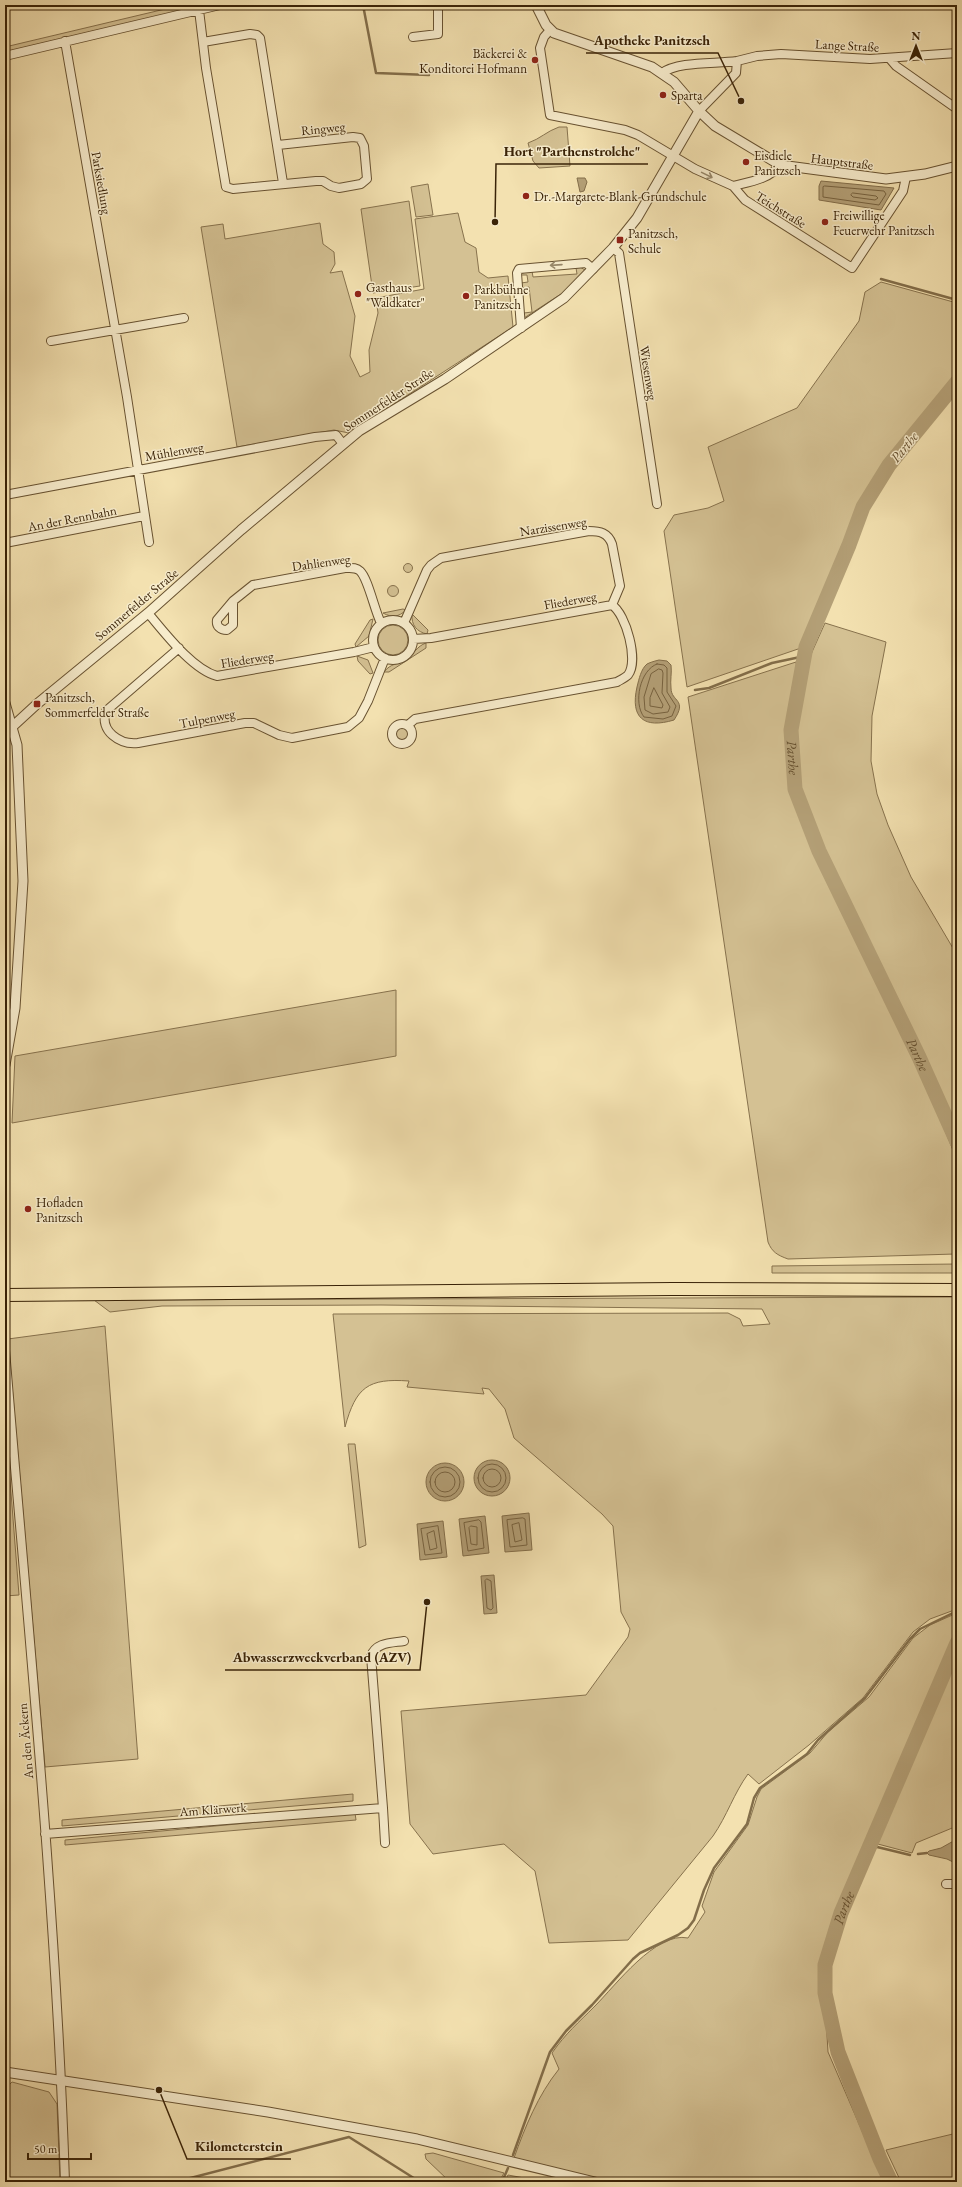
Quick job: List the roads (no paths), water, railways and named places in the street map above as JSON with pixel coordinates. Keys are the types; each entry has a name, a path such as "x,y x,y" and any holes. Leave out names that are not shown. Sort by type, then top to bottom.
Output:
{"main road":[{"path":"5,1295 673,1289 957,1290"}],"street":[{"path":"5,56 220,5"},
{"path":"413,37 438,34 438,5"},
{"path":"536,5 550,30"},
{"name":"Ringweg","path":"199,10 225,184 233,190 283,183 320,181 339,188 363,183 368,177 364,146 360,138 353,136 278,145"},
{"name":"Hauptstraße","path":"550,30 559,36 637,61 662,73 674,82 699,111 715,126 780,165 886,179 906,178 957,166"},
{"name":"Teichstraße","path":"550,30 544,37 540,48 550,115 625,130 638,135 708,175 734,186 745,200 852,268 903,191 906,178"},
{"path":"203,42 250,34 257,35 260,38 283,183"},
{"name":"Parksiedlung","path":"65,41 115,329 149,542"},
{"name":"Lange Straße","path":"662,73 667,69 678,66 737,61 758,56 781,54 890,59 957,53"},
{"path":"890,59 896,66 957,109"},
{"path":"699,111 736,73 737,61"},
{"name":"Sommerfelder Straße","path":"9,730 37,704 148,613 241,530 360,431 444,379 564,298 614,248 645,207 699,111"},
{"name":"Teichstraße","path":"734,186 766,176 776,171 780,165"},
{"name":"Wiesenweg","path":"614,248 619,253 657,504"},
{"path":"521,328 516,273 519,269 586,263 593,269"},
{"path":"52,342 115,329 184,318"},
{"name":"Mühlenweg","path":"5,495 315,437 336,435 344,444"},
{"name":"An der Rennbahn","path":"5,543 144,516"},
{"name":"Narzissenweg","path":"404,623 427,570 441,558 589,531 601,532 610,539 612,544 620,586 612,605"},
{"name":"Dahlienweg","path":"233,601 253,585 345,568 356,568 363,575 376,614 381,623"},
{"path":"408,725 415,719 617,682 628,675 633,660 621,612 612,605"},
{"name":"Fliederweg","path":"413,639 438,636 612,605"},
{"name":"Fliederweg","path":"148,613 179,648 203,669 217,676 354,652 374,647"},
{"path":"392,620 404,623 410,630 413,639 412,647 404,656 393,660 385,658 374,647 374,632 381,623 392,620"},
{"name":"Tulpenweg","path":"179,648 106,711 105,715 107,727 114,738 125,743 138,743 245,723 254,723 292,738 348,727 359,718 385,658"},
{"path":"5,703 9,730 19,767 23,881 15,1008 5,1065"},
{"name":"An den Äckern","path":"5,1350 45,1834 61,2082 65,2182"},
{"path":"385,1843 371,1656 373,1651 383,1644 404,1641"},
{"name":"Am Klärwerk","path":"45,1834 383,1808"},
{"path":"946,1884 957,1884"},
{"path":"5,2072 61,2082 268,2112 417,2139 595,2182"}],"water":[{"path":"577,178 585,178 587,182 584,191 580,192"},
{"path":"821,181 894,188 881,210 819,200 819,186"},
{"path":"659,660 667,661 671,665 672,693 678,701 679,708 674,720 655,723 647,722 638,713 636,706 635,698 637,687 640,674 647,664"},
{"path":"496,1460 505,1465 509,1471 509,1485 505,1491 496,1496 488,1496 479,1491 475,1485 474,1474 479,1465 485,1461"},
{"path":"445,1463 455,1466 461,1472 464,1482 461,1492 455,1498 445,1501 435,1498 429,1492 426,1482 429,1472 435,1466"},
{"path":"529,1513 532,1550 505,1552 502,1516"},
{"path":"485,1516 489,1553 463,1556 459,1519"},
{"path":"443,1521 447,1557 420,1560 417,1524"},
{"path":"494,1575 497,1613 484,1614 481,1576"},
{"path":"957,1839 957,1864 947,1859 929,1855 927,1853 929,1851 941,1848"}],"waterway":[{"path":"363,5 376,73 429,75"},
{"path":"881,279 957,300"},
{"name":"Parthe","path":"957,382 889,465 863,507 849,545 806,647 791,730 795,789 819,851 919,1057 957,1142"},
{"path":"695,690 709,688 772,663 805,656"},
{"path":"513,2155 550,2052 566,2031 592,2005 633,1959 640,1953 678,1935 688,1928 694,1920 704,1890 714,1868 747,1824 754,1798 760,1788 807,1754 818,1740 865,1698 910,1639 920,1629 957,1611"},
{"name":"Parthe","path":"891,2182 880,2159 838,2052 825,1993 825,1965 841,1913 957,1643"},
{"path":"869,1845 910,1855"},
{"path":"918,1854 927,1853"},
{"path":"175,2182 349,2137 420,2182"},
{"path":"502,2182 508,2168"}],"place":[{"name":"Bäckerei & Konditorei Hofmann","path":"535,60"},
{"name":"Sparta","path":"663,95"},
{"name":"Apotheke Panitzsch","path":"741,101"},
{"name":"Eisdiele Panitzsch","path":"746,162"},
{"name":"Dr.-Margarete-Blank-Grundschule","path":"526,196"},
{"name":"Hort \"Parthenstrolche\"","path":"495,222"},
{"name":"Freiwillige Feuerwehr Panitzsch","path":"825,222"},
{"name":"Panitzsch, Schule","path":"620,240"},
{"name":"Gasthaus \"Waldkater\"","path":"358,294"},
{"name":"Parkbühne Panitzsch","path":"466,296"},
{"name":"Panitzsch, Sommerfelder Straße","path":"37,704"},
{"name":"Hofladen Panitzsch","path":"28,1209"},
{"name":"Abwasserzweckverband (AZV)","path":"427,1602"},
{"name":"Kilometerstein","path":"159,2090"}]}
